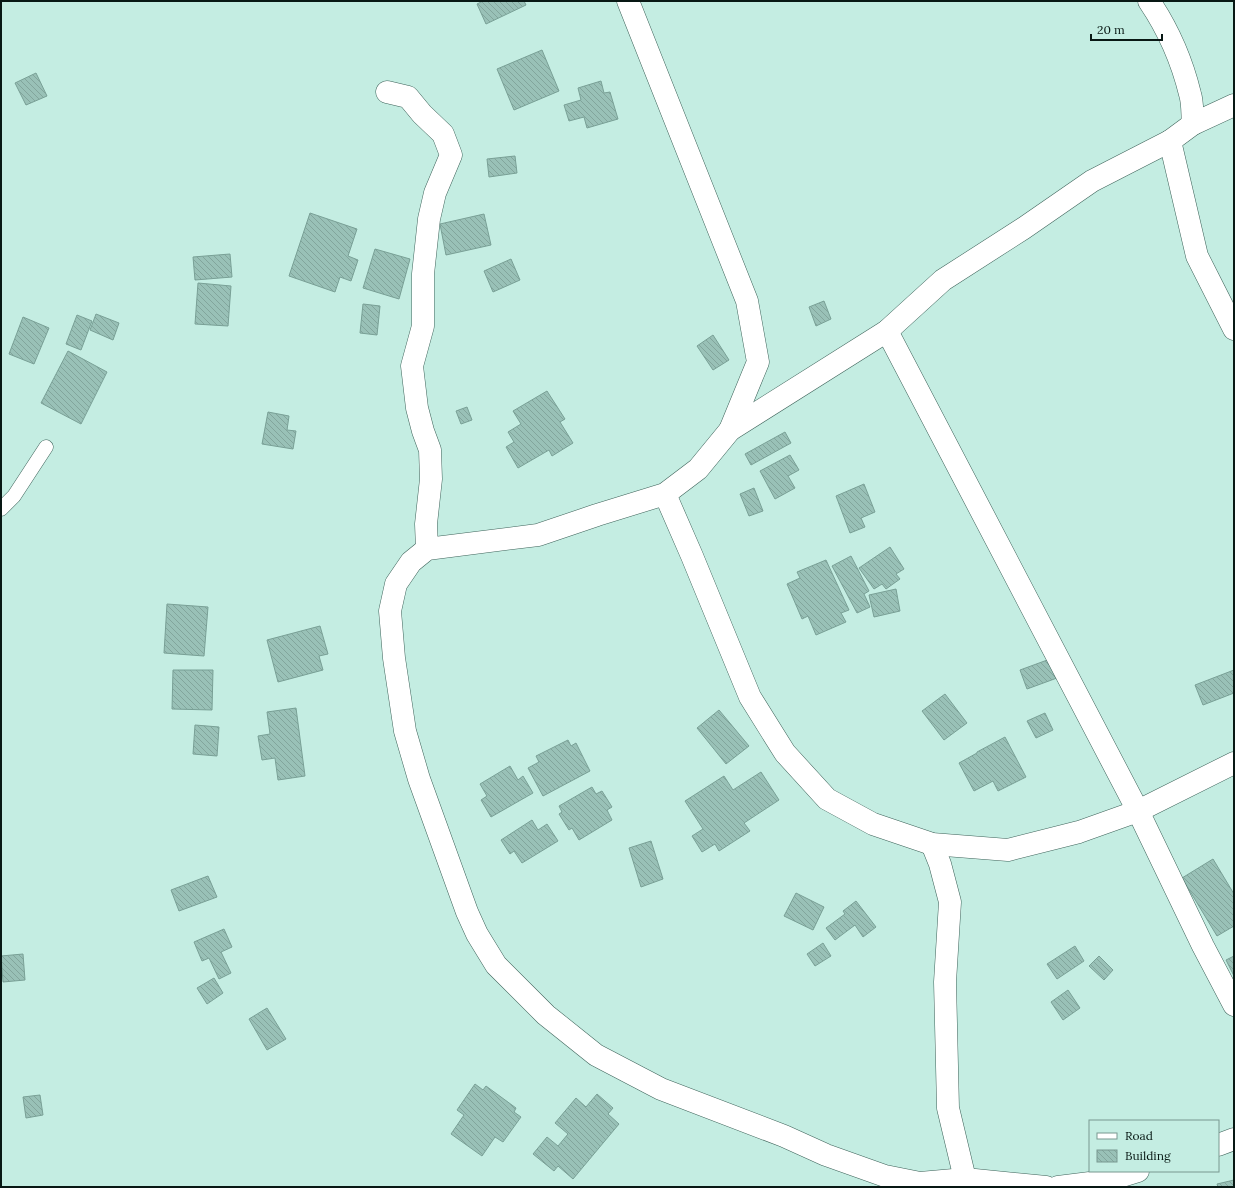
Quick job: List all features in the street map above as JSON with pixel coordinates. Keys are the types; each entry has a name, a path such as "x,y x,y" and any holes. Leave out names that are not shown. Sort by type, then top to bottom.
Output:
{"street":[{"path":"628,1 747,301 758,362 730,430 698,469 665,494 538,535 427,549 411,562 396,584 390,612 394,658 405,731 419,780 467,912 477,934 496,965 546,1015 596,1055 661,1089 784,1136 826,1155 885,1176 920,1183 965,1180 1046,1187"},
{"path":"1149,1 1162,20 1175,49 1191,95 1193,124"},
{"path":"387,92 408,97 422,114 443,134 452,155 435,193 429,219 423,274 423,326 412,366 417,408 422,430 430,450 431,479 426,524 427,549"},
{"path":"730,430 887,331 943,280 1024,228 1092,181 1170,141 1193,124 1234,105"},
{"path":"1170,141 1197,256 1234,329"},
{"path":"887,331 1138,811 1203,946 1234,1005"},
{"path":"665,494 750,697 785,753 827,799 873,824 932,844 1008,850 1080,832 1138,811 1234,764"},
{"path":"932,844 940,864 950,902 945,982 948,1108 965,1180"},
{"path":"1219,1145 1234,1139"},
{"path":"1058,1187 1108,1184 1136,1172"}],"lane":[{"path":"1,509 14,496 46,447"}],"building":[{"path":"483,1 524,1 526,5 486,24 477,4"},
{"path":"542,50 559,91 514,110 497,69"},
{"path":"36,73 47,96 26,105 15,83"},
{"path":"601,81 604,93 610,92 618,119 587,128 584,117 569,121 564,105 581,100 578,88"},
{"path":"515,156 517,173 489,177 487,159"},
{"path":"310,213 357,229 348,256 358,260 351,281 340,277 335,292 289,276"},
{"path":"484,214 491,245 446,255 440,224"},
{"path":"375,249 410,259 399,299 363,288"},
{"path":"230,254 232,277 195,280 193,257"},
{"path":"511,259 520,280 493,292 484,271"},
{"path":"198,283 231,286 228,326 195,324"},
{"path":"824,301 831,319 816,326 809,307"},
{"path":"363,304 380,306 377,335 360,333"},
{"path":"96,314 119,323 113,340 90,330"},
{"path":"77,315 92,321 81,350 66,344"},
{"path":"23,317 49,328 34,364 9,354"},
{"path":"713,335 729,360 713,370 697,346"},
{"path":"68,351 107,372 81,424 41,403"},
{"path":"547,391 565,419 560,422 573,443 552,456 549,450 518,468 506,447 514,442 508,432 521,424 513,411"},
{"path":"467,407 472,420 461,424 456,411"},
{"path":"268,412 289,416 287,430 296,431 293,449 262,444"},
{"path":"785,432 791,443 751,465 745,454"},
{"path":"790,455 799,470 788,476 795,488 775,499 760,471"},
{"path":"864,484 875,512 861,518 865,527 850,533 836,496"},
{"path":"754,488 763,511 749,516 740,494"},
{"path":"890,547 904,569 896,574 900,579 886,589 882,584 874,589 859,568"},
{"path":"851,556 869,591 864,594 870,607 857,613 832,566"},
{"path":"826,560 849,610 841,613 846,622 816,635 808,616 802,619 787,584 800,578 797,572"},
{"path":"896,589 900,611 874,617 869,595"},
{"path":"167,604 208,607 204,656 164,653"},
{"path":"320,626 328,654 319,656 323,670 278,682 267,640"},
{"path":"1050,659 1057,678 1027,689 1020,670"},
{"path":"173,670 213,670 212,710 172,709"},
{"path":"1234,670 1234,693 1203,705 1195,685"},
{"path":"945,694 967,723 944,740 922,711"},
{"path":"296,708 305,776 278,780 275,758 262,760 258,736 270,734 267,712"},
{"path":"719,710 749,746 726,764 697,728"},
{"path":"1045,713 1053,730 1036,738 1027,721"},
{"path":"195,725 219,727 217,756 193,754"},
{"path":"1005,737 1026,777 998,791 993,781 974,791 959,763"},
{"path":"568,740 571,746 576,743 590,771 543,796 528,768 539,762 536,756"},
{"path":"510,766 518,780 523,776 533,793 491,817 481,800 487,796 480,784"},
{"path":"761,772 779,800 744,823 750,831 719,851 715,844 702,852 692,836 703,829 685,801 724,776 733,790"},
{"path":"592,787 596,794 602,791 612,807 607,810 612,820 579,840 572,828 569,830 559,814 562,812 559,806"},
{"path":"532,820 538,830 547,824 558,841 522,863 514,851 510,854 501,840"},
{"path":"651,841 663,879 641,887 629,848"},
{"path":"1213,859 1234,894 1234,926 1217,936 1182,878"},
{"path":"208,876 217,897 179,911 171,890"},
{"path":"796,893 824,907 813,930 784,916"},
{"path":"856,901 876,927 863,937 855,925 835,940 826,928 845,914 843,911"},
{"path":"224,929 232,947 221,952 231,973 219,979 209,958 202,961 194,942"},
{"path":"823,943 831,956 815,966 807,954"},
{"path":"1075,946 1084,961 1057,979 1047,964"},
{"path":"23,954 25,980 3,982 1,956"},
{"path":"1099,956 1113,970 1104,980 1089,966"},
{"path":"1234,956 1234,976 1226,960"},
{"path":"214,978 223,993 207,1004 197,988"},
{"path":"1068,990 1080,1008 1063,1020 1051,1002"},
{"path":"267,1008 286,1039 267,1050 249,1019"},
{"path":"475,1084 483,1090 486,1086 516,1108 514,1112 521,1117 503,1142 495,1137 482,1156 451,1134 464,1115 457,1110"},
{"path":"597,1094 613,1108 608,1114 619,1124 573,1179 558,1166 554,1171 533,1154 547,1137 558,1146 568,1134 555,1123 576,1098 586,1107"},
{"path":"40,1095 43,1115 26,1118 23,1097"},
{"path":"1234,1180 1234,1187 1218,1187 1217,1184"}]}
